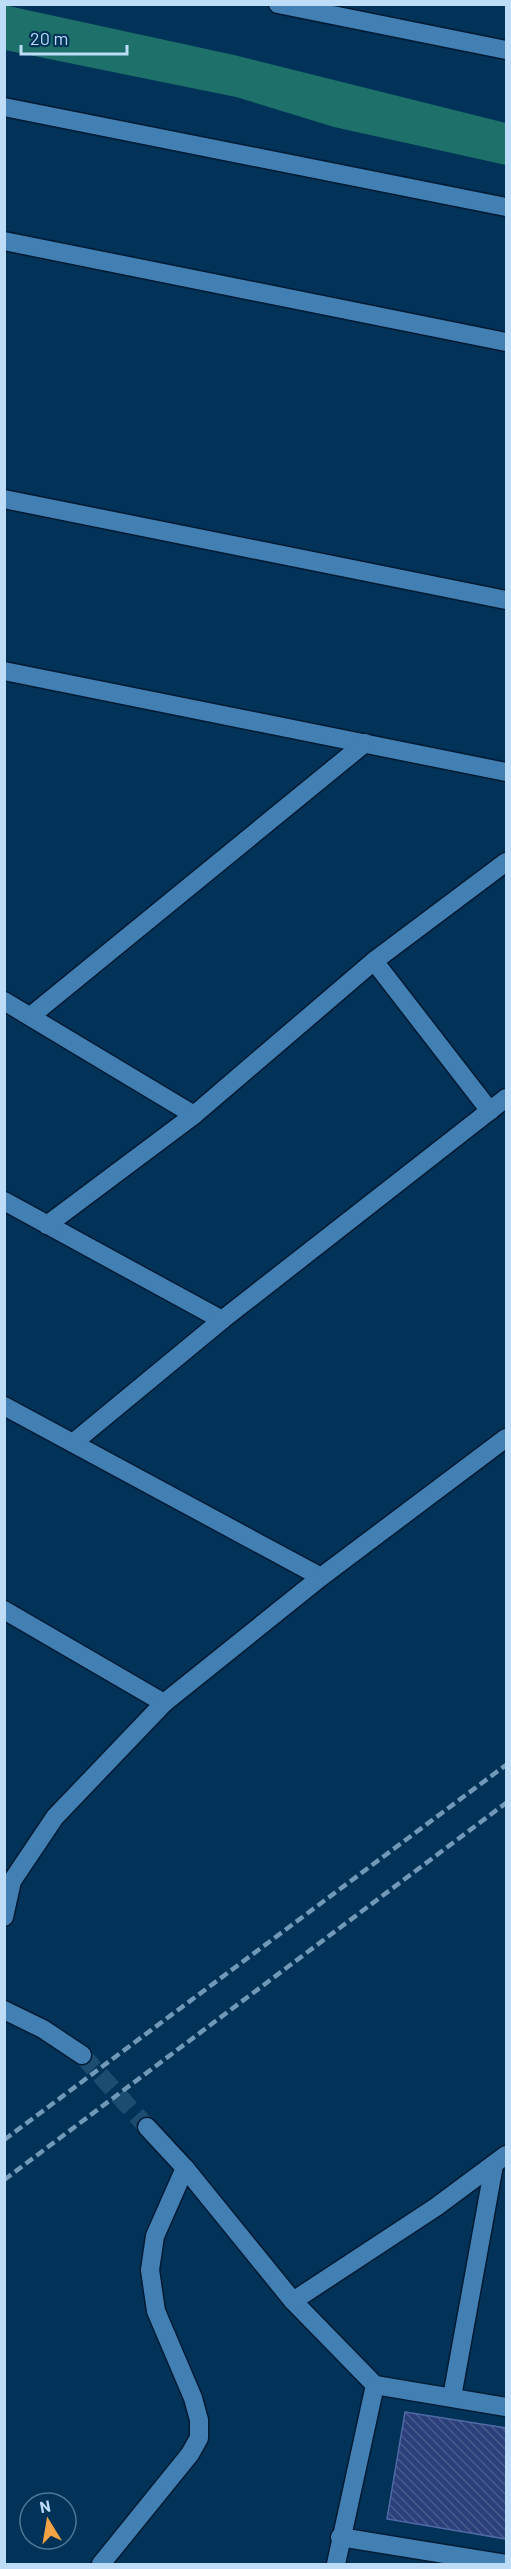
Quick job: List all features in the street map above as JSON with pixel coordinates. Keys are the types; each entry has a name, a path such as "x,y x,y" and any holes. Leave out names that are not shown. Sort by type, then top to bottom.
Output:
{"street":[{"path":"278,4 328,9 507,50"},
{"path":"4,107 507,207"},
{"path":"4,241 507,342"},
{"path":"4,499 507,600"},
{"path":"4,670 507,772"},
{"path":"32,1015 365,743"},
{"path":"47,1225 194,1115 374,962 507,862"},
{"path":"374,962 489,1111"},
{"path":"4,1001 32,1015 194,1115"},
{"path":"74,1443 222,1320 507,1098"},
{"path":"4,1202 222,1320"},
{"path":"4,1406 321,1577"},
{"path":"4,1917 12,1881 56,1817 164,1703 321,1577 507,1438"},
{"path":"4,1610 164,1703"},
{"path":"4,2010 43,2028 82,2055"},
{"path":"147,2127 185,2168 293,2301 375,2385 507,2407"},
{"path":"293,2301 436,2207 500,2160"},
{"path":"452,2397 500,2160"},
{"path":"101,2565 190,2454 199,2438 199,2420 193,2398 156,2311 150,2270 155,2236 185,2168"},
{"path":"336,2565 340,2537 375,2385"},
{"path":"340,2537 501,2563"}],"shaded area":[{"path":"4,5 234,55 506,123 506,165 334,127 236,97 5,50"}],"building":[{"path":"405,2412 506,2428 506,2539 387,2519"}],"tunnel":[{"path":"82,2055 147,2127"}],"railway":[{"path":"4,2140 506,1765"},
{"path":"4,2180 506,1803"}]}
